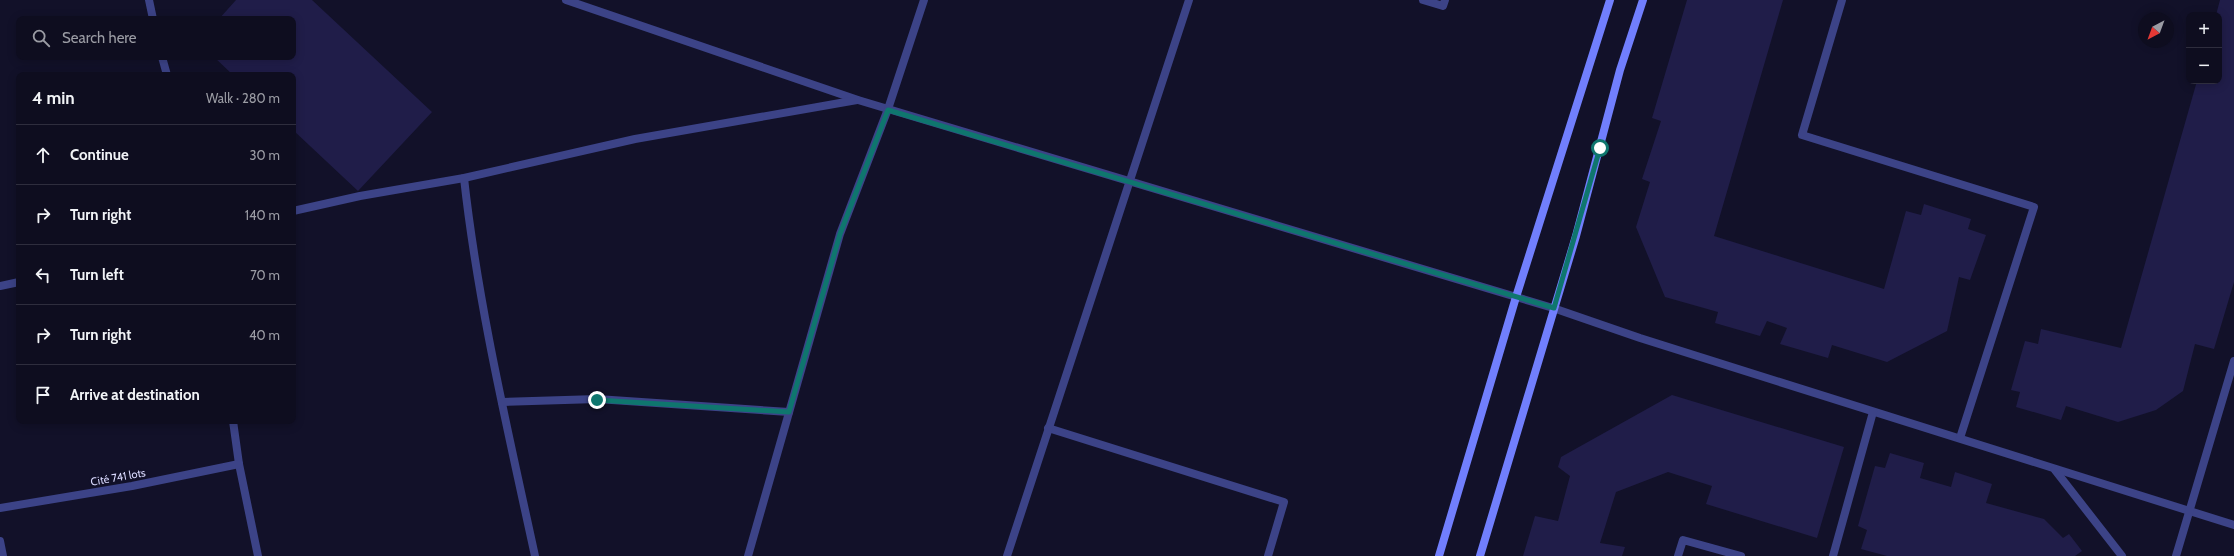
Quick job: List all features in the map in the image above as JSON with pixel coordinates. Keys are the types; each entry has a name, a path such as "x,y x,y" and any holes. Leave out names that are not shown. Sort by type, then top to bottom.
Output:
{"main road":[{"path":"1438,556 1516,297 1610,0"},
{"path":"1480,556 1576,236 1620,70 1643,0"}],"street":[{"path":"149,0 152,16"},
{"path":"566,0 888,110 1554,308 1640,338 1960,438 2055,470 2234,525"},
{"path":"748,556 840,234 888,110 924,0"},
{"path":"1007,556 1189,0"},
{"path":"1423,0 1444,6 1445,0"},
{"path":"1842,0 1802,135 2034,207 1960,438"},
{"path":"163,60 166,72"},
{"path":"296,210 360,196 464,178 635,139 858,100"},
{"path":"464,178 470,233 502,402 535,556"},
{"path":"0,286 16,283"},
{"path":"2176,556 2234,361"},
{"path":"502,402 597,400 789,412"},
{"path":"1833,556 1873,412"},
{"path":"233,424 239,464 258,556"},
{"path":"1048,428 1284,502 1268,556"},
{"name":"Cité 741 lots","path":"0,508 132,486 239,464"},
{"path":"2055,470 2122,556"},
{"path":"1678,556 1683,540 1742,556"},
{"path":"0,541 3,556"}],"building":[{"path":"236,0 312,0 432,112 358,191 296,133 296,72 230,72 217,60 296,60 296,16 222,16"},
{"path":"1687,0 1783,0 1714,236 1884,289 1906,211 1921,215 1924,204 1971,219 1968,229 1986,235 1970,280 1959,277 1947,331 1887,362 1832,345 1828,358 1780,344 1787,328 1767,321 1760,336 1715,323 1718,312 1665,297 1636,227 1650,182 1642,179 1661,121 1652,118"},
{"path":"2220,0 2234,0 2234,282 2214,349 2195,344 2183,391 2156,410 2118,422 2066,406 2061,420 2016,407 2020,392 2011,390 2025,341 2038,344 2041,329 2121,348 2196,84 2222,84 2222,12 2217,12"},
{"path":"1672,395 1844,447 1817,538 1706,504 1712,486 1668,472 1616,492 1600,543 1625,547 1622,556 1523,556 1535,516 1558,521 1570,476 1558,467 1561,457"},
{"path":"1890,453 1924,463 1920,478 1951,487 1955,472 1992,484 1986,503 2044,519 2063,538 2069,534 2082,551 2075,556 1887,556 1861,549 1867,530 1858,526 1875,466 1885,468"}],"route":[{"path":"597,400 789,412 840,234 888,110 1554,308 1576,236 1600,148"}]}
